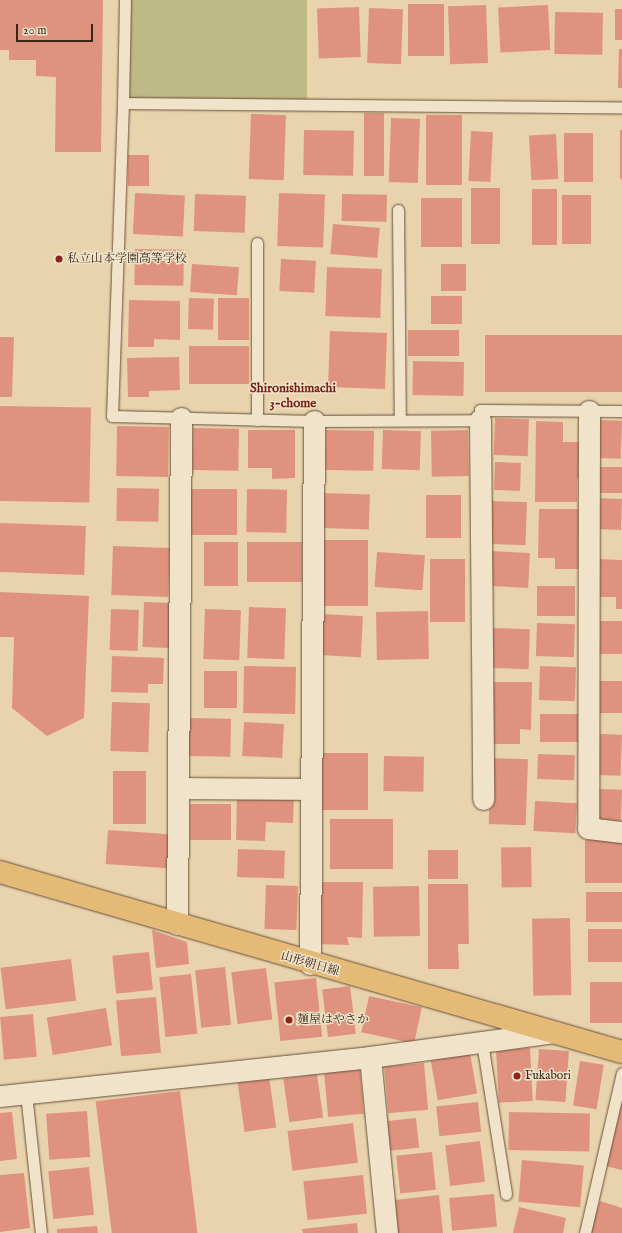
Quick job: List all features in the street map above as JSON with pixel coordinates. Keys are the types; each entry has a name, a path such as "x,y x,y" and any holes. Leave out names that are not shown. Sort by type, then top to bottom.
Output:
{"main road":[{"name":"山形朝日線","path":"0,872 310,964 622,1052"}],"street":[{"path":"589,411 588,828 622,832"},
{"path":"177,924 182,418"},
{"path":"480,420 483,799"},
{"path":"310,964 314,421"},
{"path":"179,788 311,789"},
{"path":"0,1096 370,1057 555,1032"},
{"path":"370,1057 387,1233"}],"lane":[{"path":"125,0 123,103 112,416 314,421 480,420 480,410 622,411"},
{"path":"123,103 622,107"},
{"path":"398,210 400,420"},
{"path":"257,242 257,420"},
{"path":"482,1042 506,1194"},
{"path":"585,1233 622,1073"},
{"path":"26,1093 41,1233"}],"shaded area":[{"path":"125,0 307,0 307,103 125,103"}],"building":[{"path":"0,0 103,0 101,152 55,152 56,77 36,76 36,60 9,60 9,50 0,50"},
{"path":"408,4 444,4 444,56 408,56"},
{"path":"486,5 488,63 450,64 448,6"},
{"path":"548,5 550,50 500,53 498,8"},
{"path":"359,7 361,57 319,58 317,8"},
{"path":"369,8 403,9 401,64 367,63"},
{"path":"615,9 622,9 622,40 615,40"},
{"path":"555,12 603,13 602,55 554,54"},
{"path":"619,49 622,49 622,88 618,88"},
{"path":"364,113 384,113 384,176 364,176"},
{"path":"251,114 286,115 284,180 249,179"},
{"path":"426,115 462,115 462,185 426,185"},
{"path":"391,118 420,119 418,183 389,182"},
{"path":"304,130 354,131 353,176 303,175"},
{"path":"620,130 622,130 622,179 620,179"},
{"path":"471,131 493,132 490,182 468,181"},
{"path":"564,133 593,133 593,182 564,182"},
{"path":"556,134 558,179 531,180 529,135"},
{"path":"128,155 149,155 149,186 128,186"},
{"path":"471,188 500,188 500,244 471,244"},
{"path":"532,189 557,189 557,245 532,245"},
{"path":"135,193 185,196 183,237 133,234"},
{"path":"279,193 325,195 323,248 277,246"},
{"path":"195,194 246,196 245,233 194,231"},
{"path":"342,194 387,195 387,222 342,221"},
{"path":"562,195 591,195 591,244 562,244"},
{"path":"421,198 462,198 462,247 421,247"},
{"path":"333,224 380,228 377,258 330,254"},
{"path":"135,249 184,250 183,286 134,285"},
{"path":"281,259 316,261 314,293 279,291"},
{"path":"192,264 239,267 237,295 190,292"},
{"path":"441,264 466,264 466,291 441,291"},
{"path":"327,267 382,269 380,318 325,316"},
{"path":"431,296 462,296 462,324 431,324"},
{"path":"189,298 214,299 213,330 188,329"},
{"path":"218,298 249,298 249,340 218,340"},
{"path":"129,300 180,301 180,340 154,339 154,347 128,347"},
{"path":"408,330 459,330 459,356 408,356"},
{"path":"330,331 387,333 385,389 328,387"},
{"path":"485,335 622,335 622,392 485,392"},
{"path":"0,337 14,337 12,397 0,397"},
{"path":"189,346 249,346 249,384 189,384"},
{"path":"179,357 180,390 149,391 149,397 128,397 127,358"},
{"path":"413,361 464,362 463,396 412,395"},
{"path":"0,406 91,408 89,503 0,501"},
{"path":"495,418 529,419 528,456 494,455"},
{"path":"598,420 622,421 621,459 597,458"},
{"path":"536,421 563,422 563,442 581,442 581,478 577,478 577,502 535,502"},
{"path":"117,426 169,427 168,477 116,476"},
{"path":"193,428 239,429 238,471 192,470"},
{"path":"248,430 295,430 295,478 272,479 272,468 248,468"},
{"path":"326,430 374,431 373,471 325,470"},
{"path":"383,430 421,431 420,470 382,469"},
{"path":"468,430 469,476 432,477 431,431"},
{"path":"495,462 521,463 520,491 494,490"},
{"path":"599,467 622,467 622,493 599,493"},
{"path":"117,488 159,489 158,522 116,521"},
{"path":"190,489 237,489 237,535 190,535"},
{"path":"247,489 287,490 286,533 246,532"},
{"path":"324,493 370,495 369,530 323,528"},
{"path":"426,495 461,495 461,538 426,538"},
{"path":"596,498 622,499 621,530 595,529"},
{"path":"492,501 527,502 525,545 490,544"},
{"path":"539,509 581,509 581,569 555,569 555,558 538,558"},
{"path":"0,523 86,526 84,575 0,572"},
{"path":"323,540 368,540 368,606 323,606"},
{"path":"204,542 238,542 238,586 204,586"},
{"path":"247,542 302,542 302,582 247,582"},
{"path":"113,546 170,548 168,597 111,595"},
{"path":"490,551 530,553 528,588 488,586"},
{"path":"377,552 425,555 422,590 375,587"},
{"path":"430,559 465,559 465,622 430,622"},
{"path":"596,559 622,560 622,609 616,609 616,597 595,597"},
{"path":"537,586 575,586 575,616 537,616"},
{"path":"0,592 89,596 84,718 47,736 12,708 14,637 0,637"},
{"path":"144,602 171,603 169,648 142,647"},
{"path":"249,607 286,608 284,659 247,658"},
{"path":"111,609 139,610 138,651 110,650"},
{"path":"205,609 241,610 239,660 203,659"},
{"path":"428,611 429,659 377,660 376,612"},
{"path":"321,614 363,616 361,657 319,655"},
{"path":"595,621 622,621 622,654 595,654"},
{"path":"537,623 575,624 574,657 536,656"},
{"path":"493,628 530,629 529,669 492,668"},
{"path":"112,656 164,658 163,684 148,684 148,693 111,692"},
{"path":"244,666 296,667 295,714 243,713"},
{"path":"540,666 576,667 575,701 539,700"},
{"path":"204,671 237,671 237,708 204,708"},
{"path":"597,681 622,681 622,713 597,713"},
{"path":"492,682 532,682 531,730 520,729 520,744 492,744"},
{"path":"112,702 150,703 148,752 110,751"},
{"path":"540,714 579,714 579,742 540,742"},
{"path":"189,718 231,719 230,757 188,756"},
{"path":"244,722 284,724 282,758 242,756"},
{"path":"599,734 622,735 621,776 598,775"},
{"path":"322,753 368,753 368,810 322,810"},
{"path":"538,754 575,755 574,780 537,779"},
{"path":"384,756 424,757 423,792 383,791"},
{"path":"491,758 528,759 526,825 489,824"},
{"path":"113,771 146,771 146,824 113,824"},
{"path":"599,789 622,790 621,821 598,820"},
{"path":"237,794 294,795 293,823 266,822 265,841 236,840"},
{"path":"535,801 577,803 575,833 533,831"},
{"path":"190,804 231,804 231,840 190,840"},
{"path":"330,819 393,819 393,869 330,869"},
{"path":"108,830 170,834 167,868 106,864"},
{"path":"585,840 622,840 622,883 585,883"},
{"path":"531,847 532,887 502,888 501,848"},
{"path":"238,849 285,851 284,879 237,877"},
{"path":"428,850 458,850 458,879 428,879"},
{"path":"317,882 363,882 362,938 347,937 349,945 316,944"},
{"path":"428,884 468,884 469,944 458,944 459,969 428,969"},
{"path":"266,885 298,886 296,930 264,929"},
{"path":"419,886 420,936 374,937 373,887"},
{"path":"586,892 622,892 622,922 586,922"},
{"path":"570,918 571,995 533,996 532,919"},
{"path":"588,929 622,929 622,962 588,962"},
{"path":"152,930 187,942 189,964 156,968"},
{"path":"149,952 153,990 116,994 112,956"},
{"path":"71,959 76,1001 6,1009 1,968"},
{"path":"225,967 231,1025 201,1028 195,970"},
{"path":"266,968 272,1020 238,1024 231,972"},
{"path":"191,974 197,1034 165,1037 159,977"},
{"path":"316,978 322,1037 280,1041 274,982"},
{"path":"590,982 622,982 622,1023 590,1023"},
{"path":"350,986 356,1034 328,1037 322,989"},
{"path":"369,996 422,1007 414,1043 361,1032"},
{"path":"156,997 161,1053 121,1056 116,1000"},
{"path":"106,1008 112,1046 53,1055 47,1017"},
{"path":"33,1014 37,1057 4,1060 0,1017"},
{"path":"530,1048 533,1101 499,1103 496,1050"},
{"path":"539,1049 569,1051 565,1102 535,1100"},
{"path":"470,1053 477,1093 438,1100 431,1060"},
{"path":"580,1061 604,1065 597,1109 573,1105"},
{"path":"424,1063 428,1110 388,1113 384,1066"},
{"path":"360,1069 364,1114 328,1117 324,1072"},
{"path":"317,1074 323,1118 289,1122 283,1079"},
{"path":"269,1076 276,1127 245,1132 237,1080"},
{"path":"180,1091 197,1233 112,1233 96,1101"},
{"path":"478,1102 481,1132 439,1136 436,1106"},
{"path":"622,1102 622,1170 606,1166"},
{"path":"87,1111 90,1157 49,1160 46,1114"},
{"path":"12,1112 17,1159 0,1161 0,1113"},
{"path":"509,1112 590,1113 589,1151 508,1150"},
{"path":"416,1118 419,1148 390,1151 387,1121"},
{"path":"353,1123 358,1163 292,1171 287,1131"},
{"path":"480,1141 485,1182 450,1186 445,1145"},
{"path":"432,1152 436,1190 400,1194 396,1156"},
{"path":"522,1160 584,1165 580,1207 518,1202"},
{"path":"89,1167 94,1215 53,1219 48,1171"},
{"path":"24,1173 30,1228 0,1232 0,1175"},
{"path":"363,1175 367,1214 307,1220 303,1181"},
{"path":"494,1194 497,1227 452,1231 449,1198"},
{"path":"439,1195 443,1233 398,1233 395,1200"},
{"path":"600,1201 622,1208 622,1233 590,1233"},
{"path":"519,1207 566,1218 563,1233 513,1233"},
{"path":"357,1223 358,1233 303,1233 302,1229"},
{"path":"97,1226 98,1233 57,1233 57,1229"}],"place":[{"name":"私立山本学園高等学校","path":"59,259"},
{"name":"麺屋はやさか","path":"289,1020"},
{"name":"Fukabori","path":"517,1076"}],"district":[{"name":"Shironishimachi 3-chome","path":"293,398"}]}
